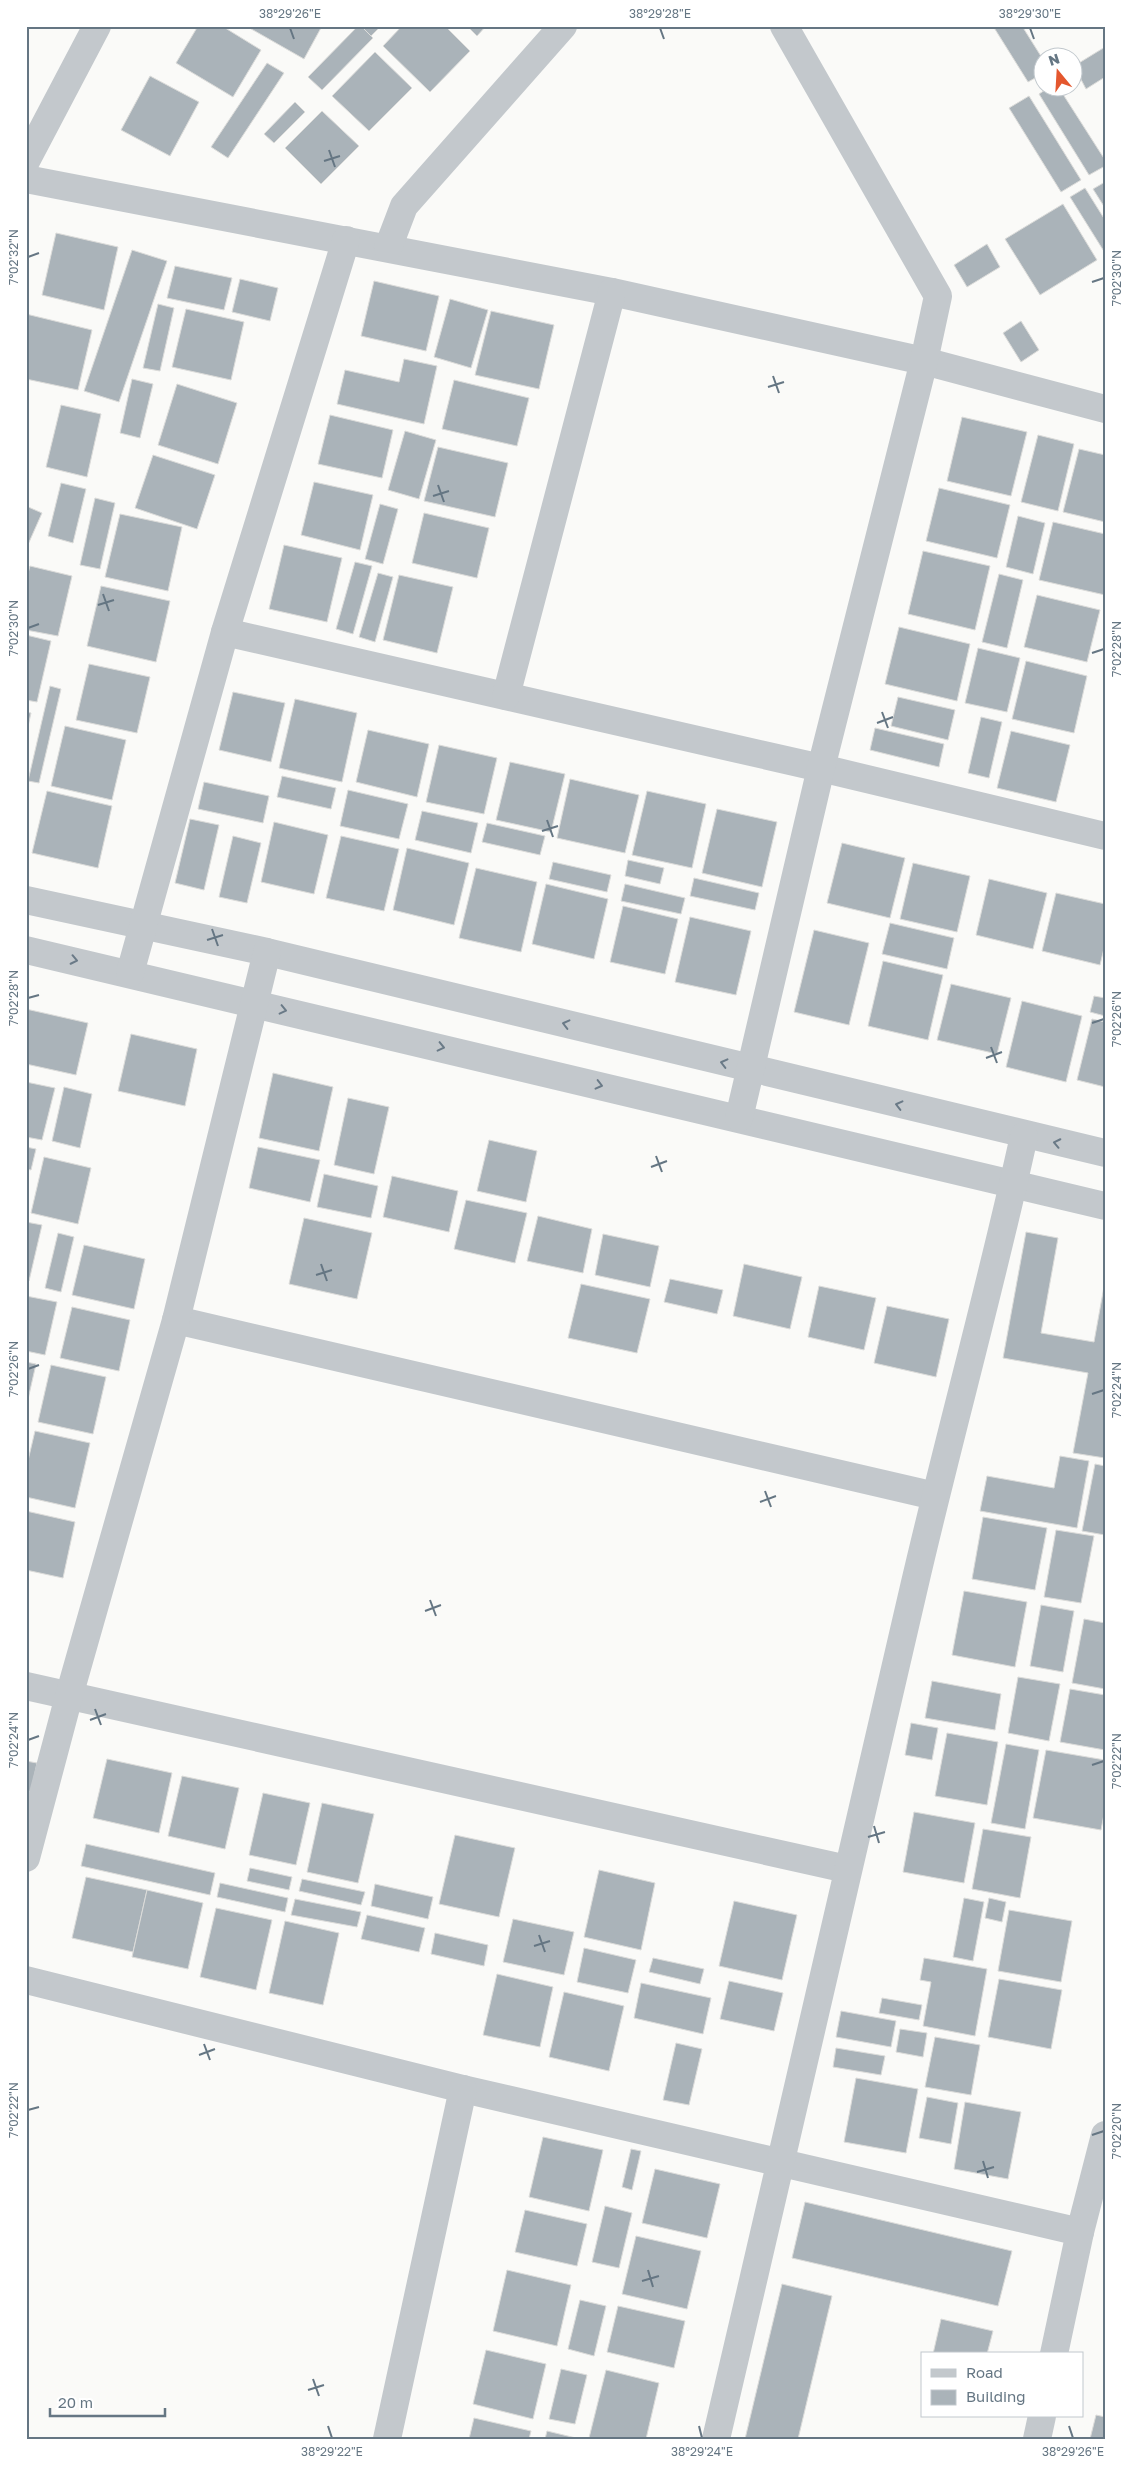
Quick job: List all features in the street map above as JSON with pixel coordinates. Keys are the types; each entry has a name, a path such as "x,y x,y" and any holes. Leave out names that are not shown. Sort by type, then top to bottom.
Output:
{"street":[{"path":"26,161 97,26"},
{"path":"388,248 404,206 563,26"},
{"path":"739,1118 821,768 924,361 938,296 784,26"},
{"path":"26,180 612,292 924,361 1105,409"},
{"path":"130,973 225,632 346,240"},
{"path":"506,696 612,292"},
{"path":"225,632 821,768 1105,836"},
{"path":"26,900 144,924 266,952 1024,1136 1105,1153"},
{"path":"26,950 130,973 1105,1206"},
{"path":"26,1858 69,1696 176,1320 266,952"},
{"path":"716,2439 782,2162 847,1869 935,1496 1024,1136"},
{"path":"176,1320 935,1496"},
{"path":"26,1686 847,1869"},
{"path":"26,1980 463,2089 1080,2232"},
{"path":"387,2439 463,2089"},
{"path":"1054,2352 1080,2232 1105,2135"},
{"path":"1037,2439 1042,2418"}],"building":[{"path":"198,26 222,26 261,50 233,97 176,63"},
{"path":"246,26 322,26 304,59"},
{"path":"358,26 361,26 373,38 322,90 308,77"},
{"path":"361,26 381,26 371,36"},
{"path":"402,26 445,26 470,51 430,92 383,46"},
{"path":"467,26 486,26 477,36"},
{"path":"993,26 1022,26 1036,48 1034,48 1034,79 1028,82"},
{"path":"1105,47 1105,77 1086,89 1084,85 1084,60"},
{"path":"375,52 412,88 369,131 332,96"},
{"path":"267,63 284,73 228,158 211,147"},
{"path":"150,76 199,102 170,156 121,130"},
{"path":"1029,96 1081,180 1061,192 1009,108"},
{"path":"1041,98 1065,98 1105,160 1105,166 1089,175"},
{"path":"295,102 305,112 274,143 264,134"},
{"path":"322,111 359,146 321,184 285,148"},
{"path":"1105,182 1105,208 1093,189"},
{"path":"1085,188 1105,220 1105,253 1070,197"},
{"path":"1063,204 1097,260 1040,295 1005,239"},
{"path":"56,233 118,247 104,310 42,295"},
{"path":"987,244 1000,267 967,287 954,265"},
{"path":"132,250 167,261 119,402 84,391"},
{"path":"175,266 232,278 224,310 167,298"},
{"path":"240,279 278,288 270,321 232,312"},
{"path":"374,281 439,296 426,351 361,336"},
{"path":"450,299 488,310 471,368 434,357"},
{"path":"158,304 174,308 160,371 143,368"},
{"path":"186,309 244,322 231,380 172,367"},
{"path":"491,311 554,325 539,389 475,375"},
{"path":"26,314 92,330 78,390 26,379"},
{"path":"1021,321 1039,350 1021,362 1003,333"},
{"path":"404,359 437,366 424,424 337,404 345,370 399,382"},
{"path":"132,379 153,384 140,438 120,433"},
{"path":"454,380 529,398 517,446 442,429"},
{"path":"177,384 237,403 218,464 158,445"},
{"path":"61,405 101,414 87,477 46,467"},
{"path":"330,415 393,430 382,478 318,464"},
{"path":"962,417 1027,432 1011,496 947,481"},
{"path":"405,431 436,440 419,499 388,490"},
{"path":"1038,435 1074,444 1058,511 1021,502"},
{"path":"438,447 508,463 495,517 424,501"},
{"path":"1079,449 1105,455 1105,522 1063,512"},
{"path":"153,455 215,475 197,529 135,508"},
{"path":"314,482 373,495 360,550 301,535"},
{"path":"61,483 86,489 73,543 48,536"},
{"path":"939,488 1010,505 997,558 926,541"},
{"path":"95,498 115,503 100,569 80,565"},
{"path":"380,504 398,509 383,564 365,559"},
{"path":"26,506 42,513 26,549"},
{"path":"424,513 489,528 477,578 412,563"},
{"path":"120,514 182,527 168,591 105,577"},
{"path":"1018,516 1045,523 1033,574 1006,567"},
{"path":"1053,522 1105,534 1105,595 1039,580"},
{"path":"284,545 342,558 327,622 269,609"},
{"path":"923,551 990,566 975,630 908,614"},
{"path":"355,562 372,566 353,634 336,629"},
{"path":"30,566 72,576 58,636 26,630 26,581"},
{"path":"378,573 393,577 375,642 359,637"},
{"path":"999,574 1023,580 1007,648 982,642"},
{"path":"399,575 453,587 437,653 383,640"},
{"path":"101,586 170,601 156,662 87,646"},
{"path":"1037,595 1100,610 1087,662 1024,647"},
{"path":"899,627 970,644 957,701 885,684"},
{"path":"26,635 51,641 37,702 26,700"},
{"path":"978,648 1020,658 1007,712 965,703"},
{"path":"1026,661 1087,676 1074,733 1012,719"},
{"path":"89,664 150,677 137,733 76,720"},
{"path":"50,686 61,689 39,783 28,781"},
{"path":"233,692 285,703 271,762 219,750"},
{"path":"898,697 955,710 948,740 891,726"},
{"path":"295,699 357,713 342,782 279,768"},
{"path":"26,712 31,713 26,735"},
{"path":"981,717 1002,722 989,778 968,773"},
{"path":"65,726 126,740 112,800 51,786"},
{"path":"875,728 944,744 939,767 870,750"},
{"path":"368,730 429,744 417,797 356,782"},
{"path":"1011,731 1070,745 1056,802 997,788"},
{"path":"439,745 497,758 484,814 426,802"},
{"path":"510,762 565,774 551,832 496,820"},
{"path":"282,776 336,788 331,809 277,797"},
{"path":"570,779 639,795 625,853 557,838"},
{"path":"204,782 269,796 263,823 198,809"},
{"path":"348,790 408,804 399,839 340,826"},
{"path":"47,791 112,806 98,868 32,853"},
{"path":"647,791 706,804 692,868 632,855"},
{"path":"717,809 777,822 762,887 702,873"},
{"path":"422,811 478,823 471,853 415,840"},
{"path":"190,819 219,825 204,890 175,883"},
{"path":"274,822 328,835 314,894 261,882"},
{"path":"487,823 545,836 540,855 482,842"},
{"path":"233,836 261,843 247,903 219,897"},
{"path":"341,836 399,849 384,911 326,898"},
{"path":"842,843 905,858 890,918 827,903"},
{"path":"407,848 469,863 454,925 393,910"},
{"path":"628,860 664,868 660,884 625,876"},
{"path":"553,862 611,875 607,892 549,879"},
{"path":"913,863 970,876 957,932 900,919"},
{"path":"476,868 537,882 521,952 459,938"},
{"path":"694,878 759,893 755,910 690,896"},
{"path":"989,879 1047,893 1033,949 976,935"},
{"path":"546,884 608,899 594,959 532,944"},
{"path":"625,884 685,898 681,914 621,901"},
{"path":"1056,893 1105,904 1105,944 1100,965 1042,951"},
{"path":"623,906 678,919 665,974 610,962"},
{"path":"690,917 751,931 736,995 675,982"},
{"path":"890,923 954,938 947,969 882,954"},
{"path":"814,930 869,943 849,1025 794,1012"},
{"path":"883,961 943,975 928,1040 868,1026"},
{"path":"951,984 1011,998 997,1054 937,1040"},
{"path":"1094,996 1105,998 1105,1016 1090,1012"},
{"path":"1022,1001 1082,1016 1066,1082 1006,1067"},
{"path":"26,1009 88,1023 76,1075 26,1064"},
{"path":"1092,1019 1105,1022 1105,1087 1077,1080"},
{"path":"131,1034 197,1049 185,1106 118,1091"},
{"path":"273,1073 333,1087 319,1151 259,1138"},
{"path":"26,1082 55,1088 42,1140 26,1137"},
{"path":"64,1087 92,1094 80,1148 52,1141"},
{"path":"348,1098 389,1107 374,1174 334,1165"},
{"path":"489,1140 537,1151 526,1202 477,1191"},
{"path":"26,1147 36,1149 31,1170 26,1169"},
{"path":"258,1147 320,1160 310,1202 249,1188"},
{"path":"44,1157 91,1168 78,1224 31,1213"},
{"path":"324,1174 378,1186 371,1218 317,1207"},
{"path":"392,1176 458,1191 449,1232 383,1217"},
{"path":"466,1200 527,1213 515,1263 454,1249"},
{"path":"538,1216 592,1229 583,1273 527,1261"},
{"path":"304,1218 372,1233 357,1299 289,1284"},
{"path":"26,1222 42,1225 29,1281 26,1280"},
{"path":"1026,1232 1058,1238 1041,1333 1094,1342 1105,1281 1105,1458 1073,1453 1088,1373 1003,1358"},
{"path":"58,1233 74,1237 61,1292 45,1288"},
{"path":"603,1234 659,1246 650,1287 595,1275"},
{"path":"84,1245 145,1259 134,1309 72,1295"},
{"path":"744,1264 802,1277 790,1329 733,1316"},
{"path":"670,1279 723,1290 717,1314 664,1302"},
{"path":"581,1284 650,1299 637,1353 568,1338"},
{"path":"819,1286 876,1298 864,1350 808,1337"},
{"path":"26,1296 57,1302 45,1355 26,1351"},
{"path":"887,1306 949,1319 936,1377 874,1363"},
{"path":"72,1307 130,1320 119,1371 60,1358"},
{"path":"26,1362 36,1364 26,1408"},
{"path":"51,1365 106,1377 93,1434 38,1422"},
{"path":"35,1431 90,1443 75,1508 26,1497 26,1469"},
{"path":"1060,1456 1089,1461 1077,1528 980,1511 987,1476 1054,1488"},
{"path":"1095,1464 1105,1466 1105,1535 1082,1531"},
{"path":"26,1511 75,1522 63,1578 26,1570"},
{"path":"983,1517 1047,1528 1035,1590 972,1579"},
{"path":"1056,1530 1094,1536 1081,1603 1044,1597"},
{"path":"964,1591 1027,1602 1015,1667 952,1655"},
{"path":"1041,1605 1074,1611 1063,1672 1030,1666"},
{"path":"1084,1619 1105,1623 1105,1689 1072,1683"},
{"path":"1018,1677 1060,1684 1049,1741 1008,1733"},
{"path":"932,1681 1001,1694 995,1730 925,1718"},
{"path":"1070,1689 1105,1695 1105,1750 1060,1742"},
{"path":"911,1723 938,1728 932,1760 905,1755"},
{"path":"947,1733 998,1742 987,1805 935,1796"},
{"path":"1006,1744 1039,1750 1025,1829 991,1823"},
{"path":"1046,1750 1105,1760 1105,1809 1101,1830 1033,1818"},
{"path":"107,1759 172,1773 159,1833 93,1818"},
{"path":"26,1761 37,1763 31,1792 26,1791"},
{"path":"182,1776 239,1788 225,1849 168,1836"},
{"path":"263,1793 310,1803 296,1865 249,1855"},
{"path":"322,1803 374,1814 358,1883 307,1872"},
{"path":"914,1812 975,1823 964,1883 903,1872"},
{"path":"983,1829 1031,1837 1020,1898 972,1889"},
{"path":"455,1835 515,1848 499,1917 439,1904"},
{"path":"86,1844 215,1873 210,1895 81,1866"},
{"path":"250,1868 292,1877 289,1890 247,1881"},
{"path":"599,1870 655,1883 641,1950 584,1937"},
{"path":"86,1877 147,1890 133,1952 72,1938"},
{"path":"302,1879 365,1892 361,1905 299,1891"},
{"path":"220,1883 288,1898 285,1912 217,1897"},
{"path":"375,1884 433,1897 428,1919 371,1906"},
{"path":"147,1890 203,1903 188,1969 132,1957"},
{"path":"964,1898 984,1902 973,1961 953,1957"},
{"path":"989,1898 1006,1902 1002,1922 985,1918"},
{"path":"295,1899 361,1912 357,1927 291,1915"},
{"path":"734,1901 797,1915 782,1980 719,1966"},
{"path":"216,1908 272,1920 256,1990 200,1977"},
{"path":"1009,1910 1072,1921 1061,1982 998,1971"},
{"path":"367,1915 425,1928 419,1952 361,1939"},
{"path":"513,1919 574,1932 564,1975 503,1962"},
{"path":"285,1921 339,1933 323,2005 269,1993"},
{"path":"435,1933 488,1945 484,1966 431,1954"},
{"path":"584,1948 636,1960 628,1993 577,1982"},
{"path":"653,1958 704,1969 700,1984 649,1972"},
{"path":"924,1958 987,1969 975,2036 923,2026 931,1982 920,1980"},
{"path":"497,1974 553,1987 540,2047 483,2035"},
{"path":"999,1979 1062,1990 1051,2049 988,2037"},
{"path":"729,1981 783,1993 774,2031 720,2019"},
{"path":"641,1983 711,1998 703,2034 634,2018"},
{"path":"564,1992 624,2006 609,2071 549,2057"},
{"path":"882,1998 922,2005 919,2020 879,2013"},
{"path":"841,2011 896,2021 891,2047 836,2037"},
{"path":"900,2029 927,2033 923,2057 896,2052"},
{"path":"935,2037 980,2045 971,2095 925,2087"},
{"path":"676,2043 702,2049 689,2105 663,2100"},
{"path":"836,2048 885,2056 881,2075 833,2067"},
{"path":"856,2078 918,2089 906,2153 844,2142"},
{"path":"927,2097 958,2103 951,2144 919,2138"},
{"path":"965,2102 1021,2112 1008,2179 954,2169"},
{"path":"543,2137 603,2150 589,2211 529,2197"},
{"path":"631,2149 641,2151 632,2190 622,2187"},
{"path":"655,2169 720,2184 707,2238 642,2223"},
{"path":"805,2202 1012,2251 998,2306 792,2258"},
{"path":"605,2206 632,2213 619,2268 592,2262"},
{"path":"525,2210 587,2224 577,2266 515,2252"},
{"path":"636,2236 701,2251 687,2309 622,2294"},
{"path":"507,2270 571,2285 557,2346 493,2331"},
{"path":"782,2284 832,2296 798,2439 745,2439"},
{"path":"580,2300 606,2306 594,2356 568,2349"},
{"path":"618,2306 685,2321 674,2368 607,2352"},
{"path":"941,2319 993,2331 988,2352 933,2352"},
{"path":"486,2350 546,2364 533,2419 473,2404"},
{"path":"561,2369 587,2375 575,2424 549,2419"},
{"path":"606,2370 659,2383 646,2439 589,2438"},
{"path":"1096,2415 1105,2417 1105,2439 1090,2439"},
{"path":"474,2418 531,2431 529,2439 469,2439"},
{"path":"547,2431 576,2438 576,2439 545,2439"}]}
